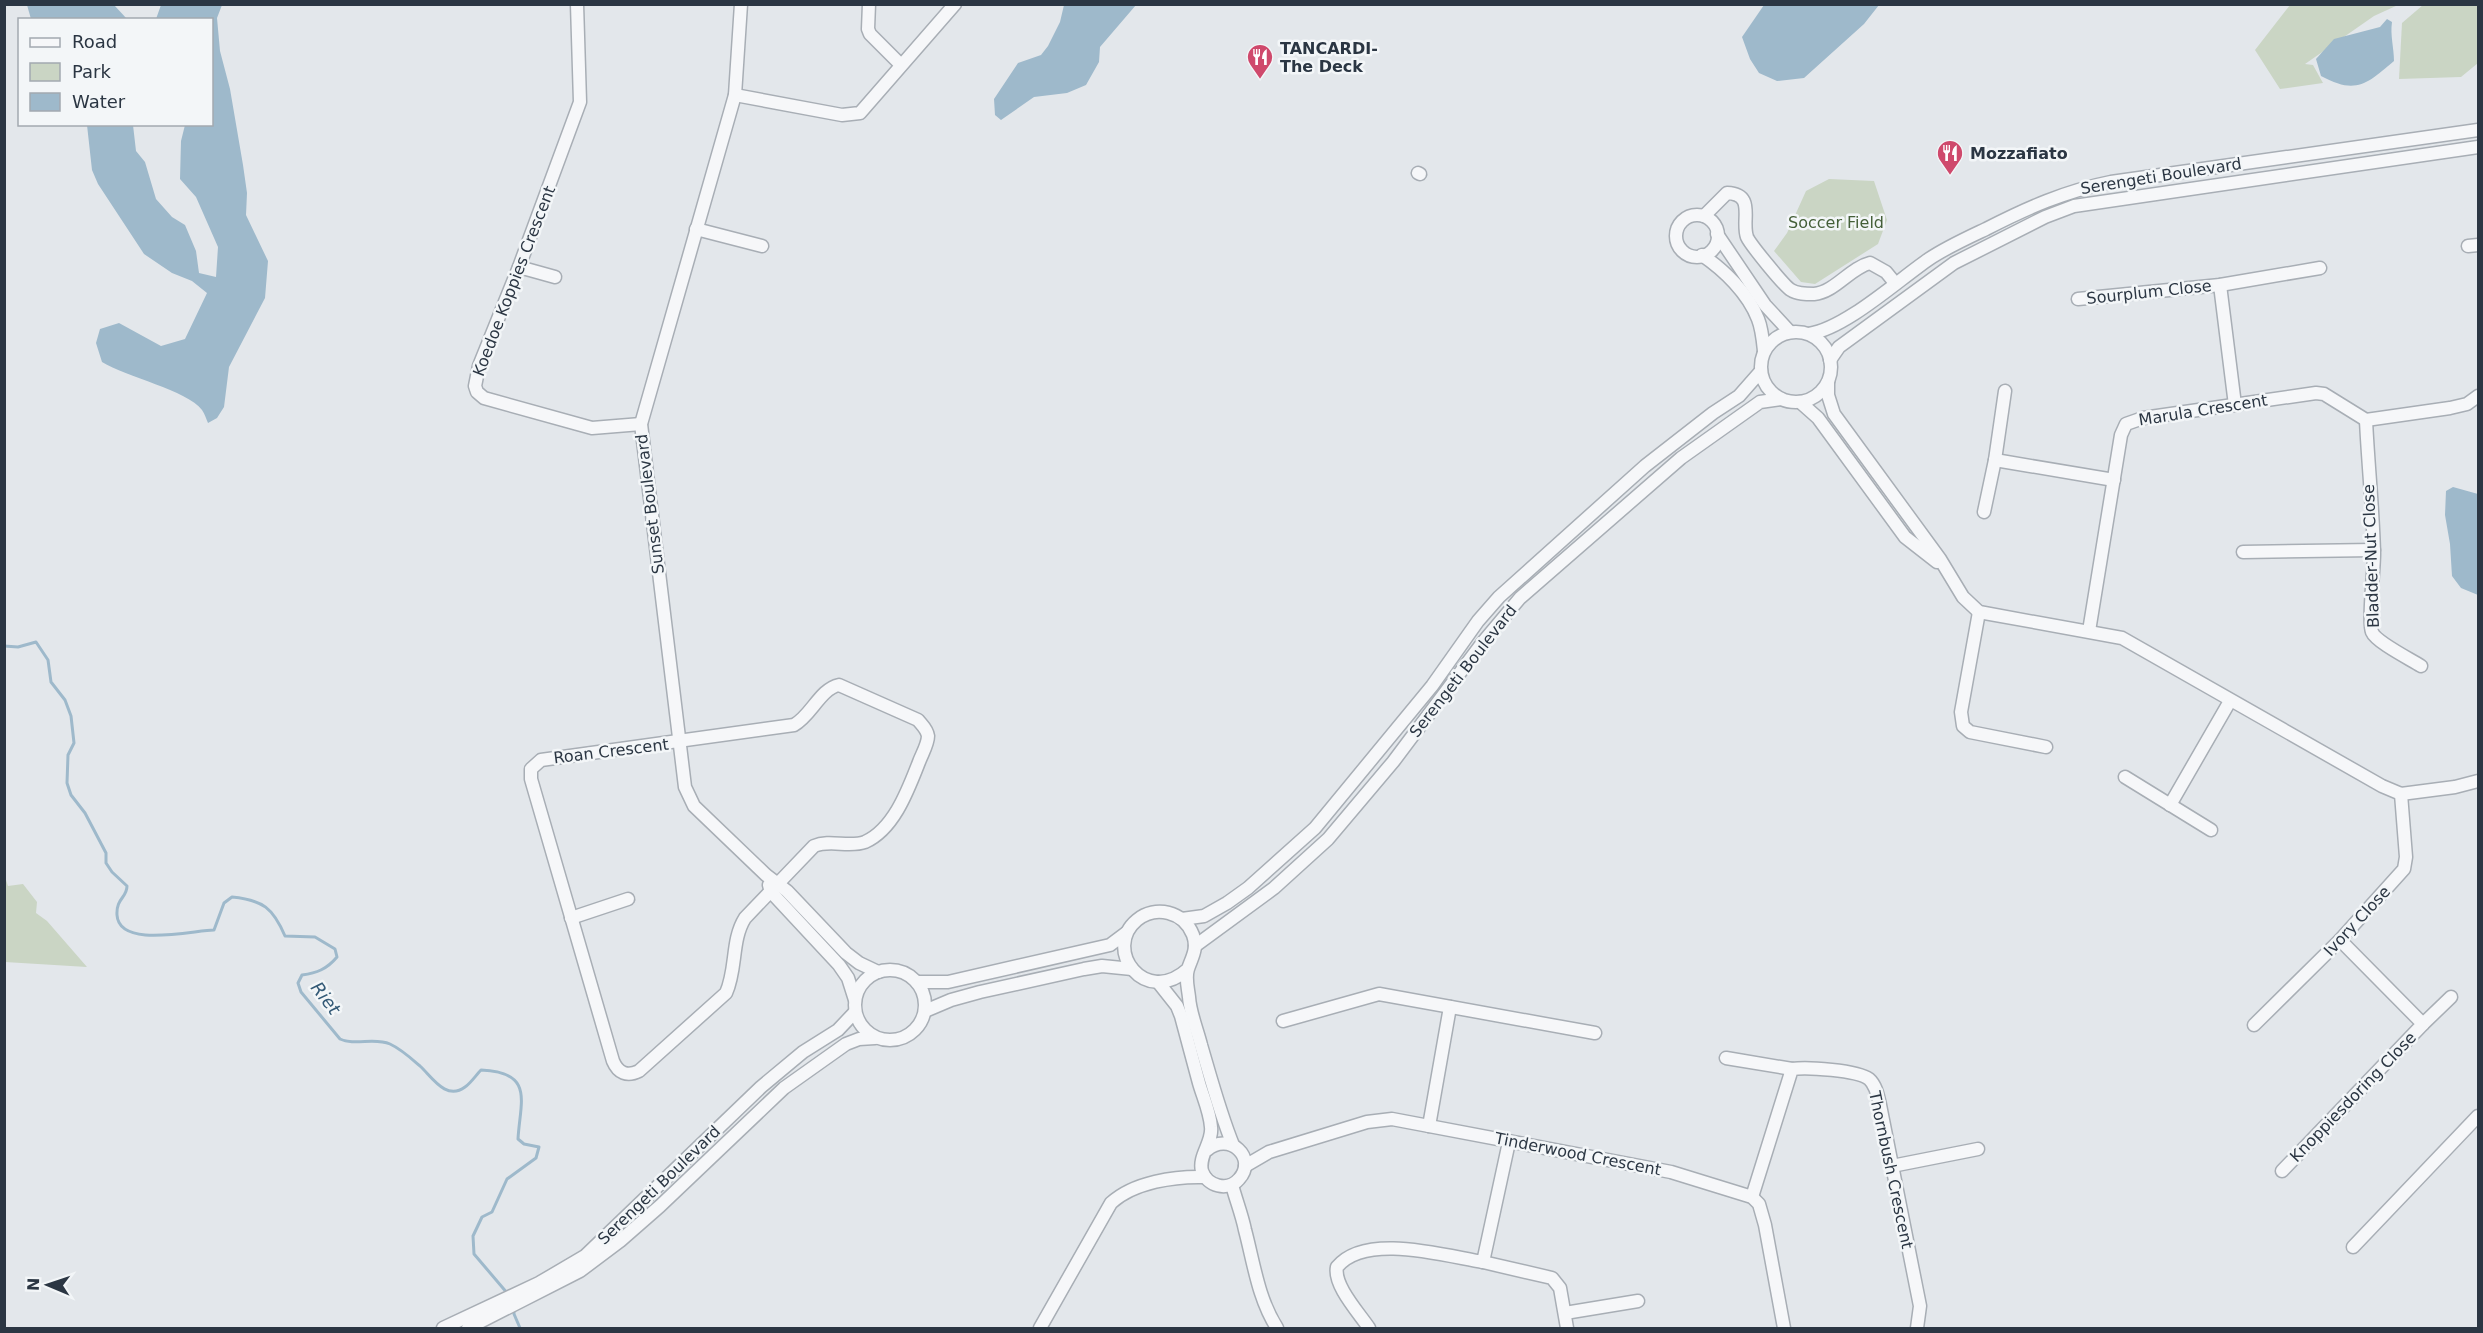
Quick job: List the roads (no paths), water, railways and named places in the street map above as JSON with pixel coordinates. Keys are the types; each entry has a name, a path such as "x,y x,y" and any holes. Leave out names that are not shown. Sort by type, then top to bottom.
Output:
{"street":[{"name":"Koedoe Koppies Crescent","path":"577,4 580,102 475,380 477,392 484,399 592,428 641,424"},
{"name":"Sunset Boulevard","path":"741,4 735,95 641,424 685,787 694,806 766,875 776,888"},
{"path":"869,4 870,34 901,65"},
{"path":"735,95 842,115 855,115 868,106 955,4"},
{"name":"Serengeti Boulevard","path":"1809,334 1837,326 1957,243 2013,214 2068,191 2110,182 2478,130"},
{"name":"Serengeti Boulevard","path":"1830,360 1839,347 1954,263 2045,217 2074,206 2478,147"},
{"path":"1704,216 1727,193 1734,194 1743,200 1746,204 1746,233 1749,241 1781,281 1795,292 1807,294 1824,291 1859,267 1870,263 1879,267 1895,284"},
{"path":"1717,234 1715,246 1702,255 1692,256 1681,249 1676,237 1683,220 1690,216 1704,216 1715,225 1717,234 1769,311 1790,332"},
{"path":"696,229 762,246"},
{"path":"1702,255 1725,273 1753,308 1761,326 1764,351 1761,371 1764,384 1771,393 1781,399 1800,402 1815,397 1828,382"},
{"path":"519,267 555,277"},
{"name":"Sourplum Close","path":"2078,300 2220,285 2320,268"},
{"name":"Sourplum Close","path":"2220,285 2235,405"},
{"path":"1764,351 1770,342 1790,332 1809,334 1823,343 1831,366 1828,395 1834,414 1945,568 1963,597 1979,612 2122,638 2382,786 2401,794 2455,787 2478,781"},
{"name":"Serengeti Boulevard","path":"1182,920 1204,916 1216,910 1248,888 1299,843 1371,762 1432,686 1478,621 1499,597 1645,466 1739,396 1761,371"},
{"path":"1984,512 1995,460 2005,391"},
{"name":"Marula Crescent","path":"2089,631 2121,435 2127,424 2143,418 2319,393 2366,420"},
{"path":"2366,420 2450,408 2467,404 2478,396"},
{"name":"Serengeti Boulevard","path":"1195,946 1274,888 1328,839 1393,762 1483,642 1520,598 1681,458 1760,402 1781,399"},
{"path":"1800,402 1818,418 1896,526 1912,544 1945,568"},
{"name":"Bladder-Nut Close","path":"2366,420 2374,550 2370,617 2372,632 2378,639 2421,666"},
{"path":"1995,460 2114,480"},
{"path":"1874,496 1887,488"},
{"path":"1896,526 1909,517"},
{"path":"2243,552 2374,550"},
{"path":"1979,612 1961,712 1962,726 1976,734 2046,747"},
{"name":"Roan Crescent","path":"839,685 918,720 928,733 925,748 904,797 891,819 867,841 822,843 814,846 776,888 745,918 740,926 732,975 726,993 639,1071 628,1074 619,1071 612,1060 531,779 531,769 541,760 680,743 794,725 810,712 828,689 839,685"},
{"path":"2170,805 2230,701"},
{"path":"2125,777 2211,830"},
{"name":"Ivory Close","path":"2254,1025 2340,940 2404,869 2406,857 2401,794"},
{"path":"776,888 809,923 846,954 878,972"},
{"path":"571,918 628,899"},
{"path":"1154,912 1165,912 1182,920 1193,934 1194,958 1188,969 1179,977 1167,982 1144,980 1132,969 1125,953 1124,942 1128,931 1134,922 1154,912"},
{"path":"809,923 846,974 859,1022 875,1038 886,1041 909,1036 918,1027 925,1011 924,992 908,974 896,970 878,972 865,980 858,990 855,1006"},
{"path":"917,982 948,982 1110,945 1128,931"},
{"name":"Knoppiesdoring Close","path":"2340,940 2423,1024"},
{"path":"925,1011 970,995 1084,969 1110,966 1132,969"},
{"path":"1188,969 1189,1001 1211,1126 1201,1163 1205,1177"},
{"path":"1040,1329 1111,1203 1121,1194 1180,1176 1205,1177 1216,1185 1232,1185 1240,1178 1245,1166 1243,1157 1236,1147 1203,1074 1177,1006 1158,982"},
{"path":"1283,1021 1379,994 1594,1033"},
{"name":"Knoppiesdoring Close","path":"2282,1171 2451,997"},
{"name":"Serengeti Boulevard","path":"468,1329 541,1287 585,1256 761,1087 803,1052 838,1030 855,1006"},
{"path":"1429,1126 1450,1007"},
{"name":"Serengeti Boulevard","path":"443,1329 580,1271 620,1241 784,1088 846,1044 859,1039 875,1038"},
{"path":"1726,1058 1792,1069 1752,1197 1759,1204 1765,1225 1784,1329"},
{"name":"Thornbush Crescent","path":"1792,1069 1808,1068 1862,1076 1871,1081 1878,1094 1920,1306 1917,1329"},
{"path":"2354,1247 2478,1116"},
{"name":"Tinderwood Crescent","path":"1245,1166 1269,1152 1377,1120 1392,1119 1671,1172 1752,1197"},
{"path":"1483,1262 1509,1142"},
{"path":"1180,1176 1219,1143 1236,1147"},
{"name":"Tinderwood Crescent","path":"1236,1147 1269,1152"},
{"path":"1892,1166 1978,1149"},
{"path":"1232,1185 1245,1229 1258,1288 1277,1329"},
{"path":"1369,1329 1336,1278 1337,1267 1345,1259 1378,1249 1393,1248 1483,1262 1552,1278 1560,1288 1567,1329"},
{"path":"1565,1313 1638,1301"}],"water":[{"path":"27,5 114,5 126,18 31,18"},
{"path":"161,5 222,5 217,18 220,51 230,89 243,165 247,193 246,215 268,261 265,298 229,367 224,407 217,418 208,423 202,410 183,396 102,362 96,343 100,329 119,323 161,346 185,339 207,293 192,281 172,273 144,254 98,184 92,170 87,126 133,126 136,151 145,162 156,199 172,217 185,225 196,251 199,273 216,277 218,247 196,197 180,179 181,141 185,126 213,126 213,18 156,18"},
{"path":"1064,5 1136,5 1100,47 1099,62 1086,85 1067,93 1034,97 1001,120 995,115 994,99 1018,63 1041,55 1048,46 1060,22"},
{"path":"1764,5 1879,5 1864,24 1804,78 1777,81 1759,73 1750,59 1742,37"},
{"path":"2387,19 2392,22 2394,61 2368,81 2352,86 2333,82 2321,76 2316,59 2334,39 2380,27"},
{"path":"2453,487 2478,494 2478,595 2461,588 2452,576 2445,515 2446,491"}],"waterway":[{"name":"Riet","path":"4,646 18,647 36,642 48,660 51,682 65,700 71,716 74,743 68,755 67,783 71,795 85,813 106,853 106,863 127,886 117,909 121,925 130,932 143,935 214,930 224,903 232,897 252,900 271,912 285,936 315,937 335,949 337,957 329,965 321,970 302,975 298,983 301,992 340,1039 390,1044 410,1057 440,1086 452,1091 465,1087 481,1070 510,1076 517,1083 521,1091 518,1139 524,1144 539,1147 536,1158 507,1179 492,1212 482,1217 473,1236 474,1254 508,1294"},
{"name":"Riet","path":"514,1308 520,1328"}],"place":[{"name":"TANCARDI- The Deck","path":"1260,80"},
{"name":"Mozzafiato","path":"1950,176"}],"park label":[{"name":"Soccer Field","path":"1836,222"}]}
